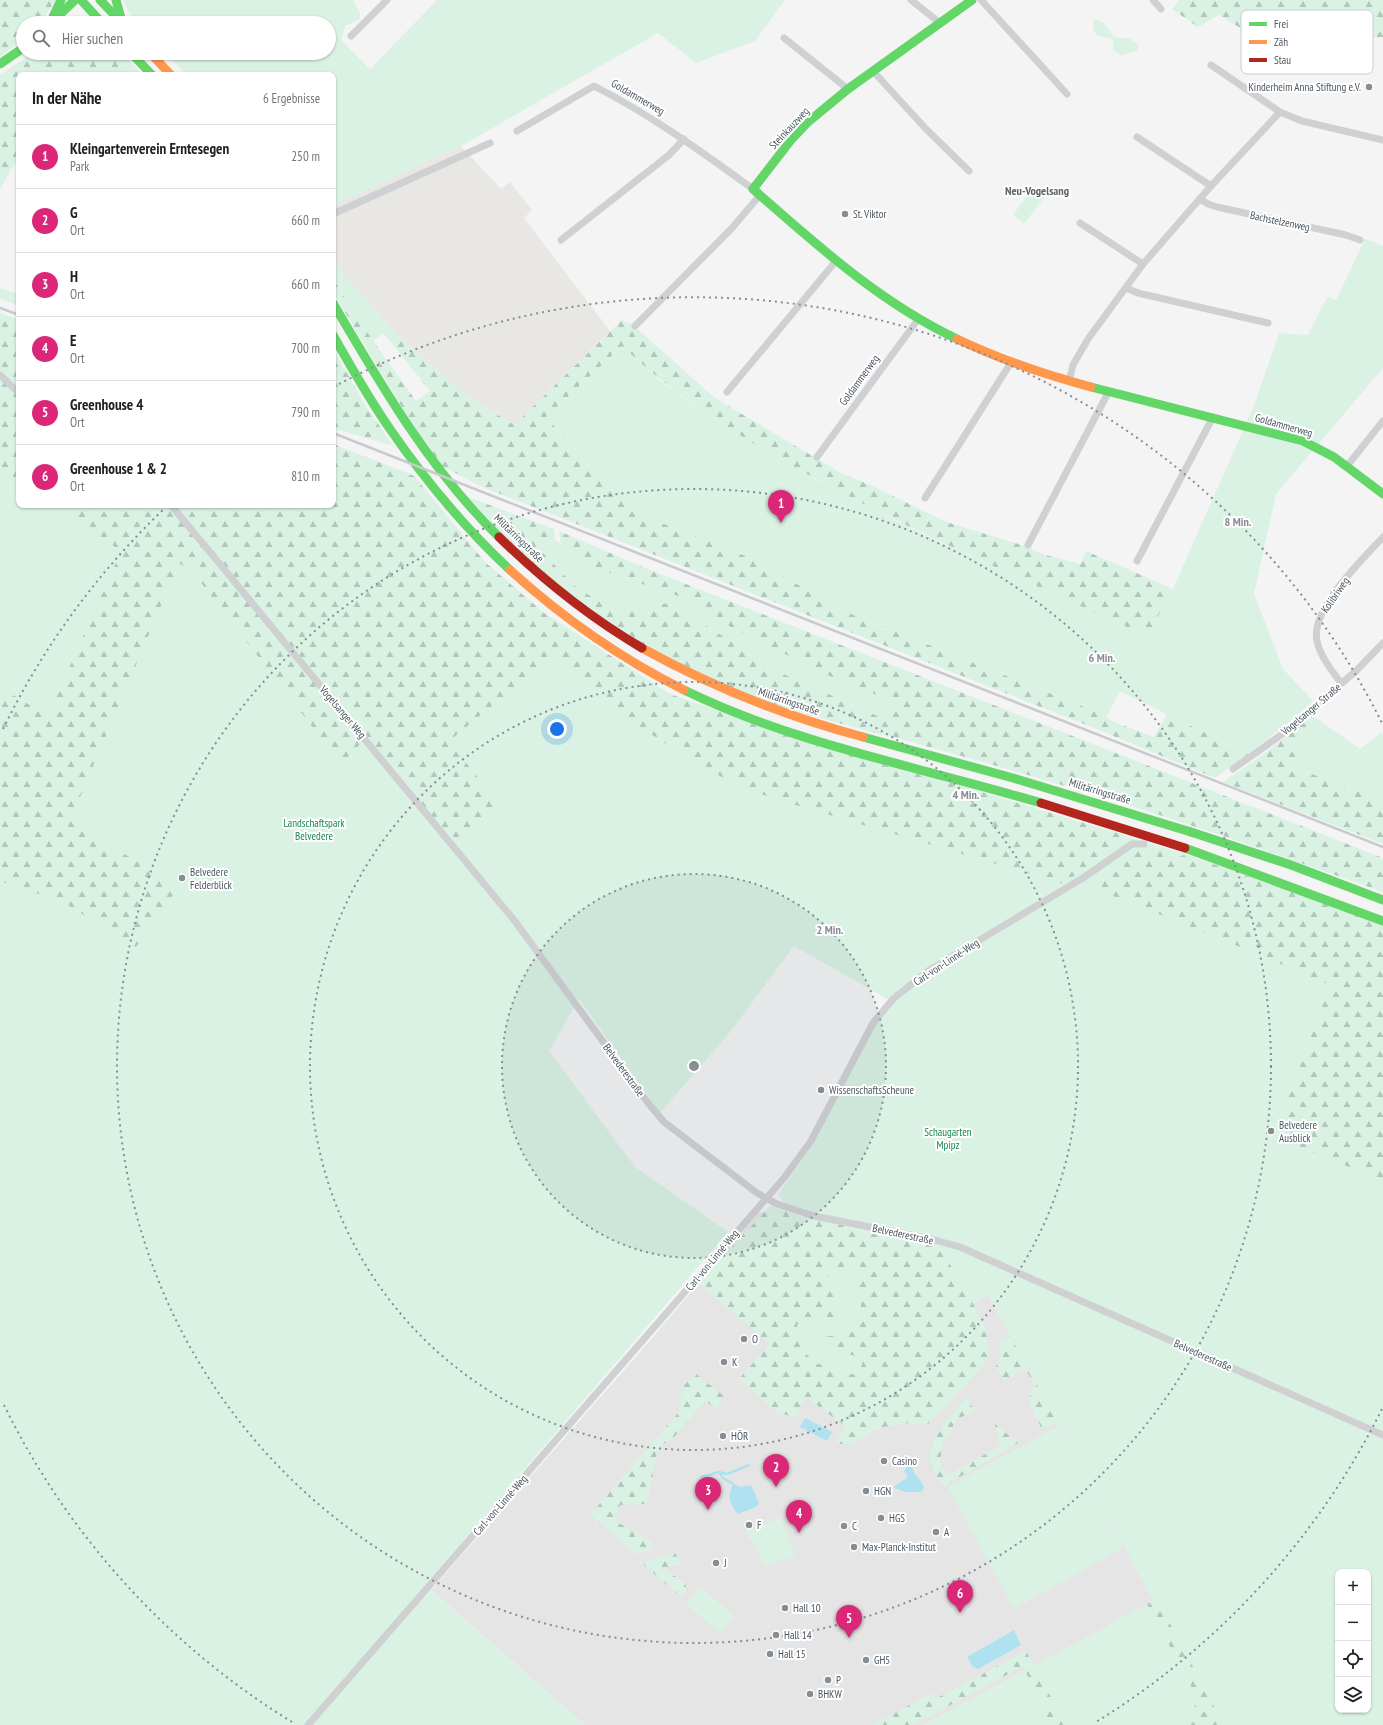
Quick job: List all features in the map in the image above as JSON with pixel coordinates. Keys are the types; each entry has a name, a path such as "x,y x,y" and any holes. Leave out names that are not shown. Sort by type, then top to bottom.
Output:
{"main road":[{"path":"54,16 61,0"},
{"path":"58,16 75,0"},
{"path":"81,0 96,16"},
{"path":"100,0 115,16"},
{"path":"116,0 120,16"},
{"name":"Steinkauzweg","path":"756,192 791,140 808,122 873,71 972,0"},
{"path":"0,64 16,53"},
{"path":"138,60 149,72"},
{"path":"157,60 168,72"},
{"name":"Goldammerweg","path":"756,192 836,261 875,291 919,318 978,349 1069,381 1303,441 1329,454 1383,494"},
{"name":"Militärringstraße","path":"336,308 411,429 449,482 484,522 522,560 566,597 596,620 641,649 686,673 772,710 821,725 1015,778 1191,832 1291,865 1383,900"},
{"path":"336,340 398,441 432,487 472,532 511,571 558,612 585,632 630,661 678,687 766,725 868,756 1011,794 1185,848 1383,921"}],"street":[{"path":"351,36 387,0"},
{"path":"911,0 940,23"},
{"path":"981,0 1067,94"},
{"path":"1153,0 1161,9"},
{"path":"784,38 848,90"},
{"path":"1211,65 1280,112 1302,121 1383,140"},
{"path":"873,71 926,129 969,171"},
{"name":"Goldammerweg","path":"517,131 594,86 647,115 684,139 756,192"},
{"path":"1069,381 1074,365 1088,338 1105,313 1126,288 1143,264 1211,186 1280,112"},
{"path":"1137,137 1211,186"},
{"path":"561,240 669,155 684,139"},
{"path":"336,213 490,143"},
{"path":"635,326 732,228 756,192"},
{"name":"Bachstelzenweg","path":"1200,199 1217,207 1346,235 1360,240"},
{"path":"1080,223 1143,264"},
{"path":"727,392 836,261"},
{"path":"1126,288 1138,293 1268,323"},
{"name":"Goldammerweg","path":"817,457 919,318"},
{"path":"925,498 1012,362"},
{"path":"0,375 16,390"},
{"path":"1028,545 1109,391"},
{"path":"1137,561 1213,417"},
{"path":"1347,466 1383,421"},
{"name":"Vogelsanger Weg","path":"173,508 436,824 514,920"},
{"name":"Kolibriweg","path":"1341,683 1329,666 1317,641 1316,632 1318,620 1334,594 1383,537"},
{"name":"Vogelsanger Straße","path":"1234,769 1288,730 1382,647"},
{"name":"Carl-von-Linné-Weg","path":"308,1725 784,1178 811,1141 874,1023 893,999 928,971 1083,878 1132,844 1144,844"},
{"name":"Belvederestraße","path":"514,920 644,1098 664,1122 766,1199 797,1212 931,1239 960,1247 1383,1435"}],"shaded area":[{"path":"461,146 501,189 510,182 532,210 524,218 610,331 514,425 467,396 400,338 336,265 336,204"},
{"path":"759,1212 820,1227 969,1306 988,1295 1154,1601 924,1725 585,1725 431,1590 648,1343"}],"green space":[{"path":"0,0 56,0 45,16 16,16 16,44 0,57"},
{"path":"123,0 353,0 360,13 360,19 345,26 341,40 370,69 437,0 785,0 755,41 696,63 658,33 461,146 336,204 336,72 183,72 172,60 336,60 336,16 133,16 128,11"},
{"path":"1179,0 1383,0 1383,37 1373,38 1373,10 1241,10 1241,28 1219,15 1198,27 1172,9"},
{"path":"1095,19 1104,23 1114,37 1129,38 1139,45 1137,51 1121,55 1113,50 1114,41 1112,39 1100,36 1094,32 1093,22"},
{"path":"22,60 128,60 139,72 16,72 16,161 0,189 0,75"},
{"path":"1034,186 1046,195 1024,224 1013,215"},
{"path":"1365,239 1383,246 1383,368 1276,494 1254,594 1283,669 1313,701 1285,726 1248,754 1120,691 1107,716 849,613 748,557 631,511 546,417 622,346 662,382 705,413 815,479 924,535 1147,636 1173,589 1255,403 1279,333 1308,335 1327,297 1336,300"},
{"path":"336,265 400,338 390,341 383,333 373,341 336,284"},
{"path":"336,284 373,341 416,401 430,391 390,341 400,338 467,396 514,425 622,320 632,324 715,398 841,473 875,487 946,522 1025,546 1042,554 1080,564 1086,551 1173,589 1147,636 926,535 792,466 762,449 703,411 675,391 622,346 546,417 631,511 748,557 849,613 1107,716 1111,721 1154,737 1167,714 1248,754 1215,778 1089,726 480,486 438,464 410,421 336,297"},
{"path":"0,288 16,294 16,305 0,298"},
{"name":"Landschaftspark Belvedere","path":"0,313 16,319 16,508 336,508 336,445 414,476 485,562 544,613 670,694 822,748 962,786 1185,854 1383,924 1383,1725 924,1725 1153,1601 988,1295 973,1303 939,1246 804,1217 784,1203 778,1195 817,1138 857,1057 889,1000 794,946 730,1032 660,1113 579,999 549,1051 635,1167 728,1232 425,1585 585,1725 0,1725"},
{"path":"0,313 16,319 16,480 0,469"},
{"path":"336,354 366,406 393,446 336,429"},
{"path":"336,445 414,476 485,562 544,613 670,694 822,748 962,786 1124,835 1124,843 1068,880 1067,885 782,801 746,789 716,774 608,708 552,657 449,741 498,803 449,845 362,742 341,764 192,571 179,563 70,821 179,887 136,947 48,893 33,894 0,881 0,687 48,716 121,551 57,508 336,508"},
{"path":"468,497 554,529 555,540 537,547 576,587 619,614 659,603 672,604 779,672 884,719 898,703 840,681 779,651 729,626 695,603 598,569 561,544 559,531 645,568 1383,858 1383,892 1138,808 980,761 803,713 754,697 706,677 637,640 572,596 532,563"},
{"path":"555,540 598,569 695,603 729,626 840,681 899,703 884,719 779,672 672,604 659,603 619,614 576,587 537,547"},
{"path":"1312,715 1360,749 1381,733 1383,734 1383,801 1291,766"},
{"path":"1312,715 1291,766 1383,801 1383,844 1223,782 1264,754"},
{"path":"1139,847 1147,847 1180,857 1185,854 1383,924 1383,1181 1274,1136 1330,985 1089,885"},
{"path":"770,1206 805,1217 939,1246 973,1303 986,1330 989,1356 975,1375 927,1425 905,1423 883,1427 850,1444 835,1444 845,1426 806,1397 795,1418 784,1414 782,1417 739,1379 770,1344 698,1283","holes":["825,1269 857,1272 863,1322 851,1333 823,1337 823,1348 864,1358 858,1376 816,1363 800,1348 797,1325 806,1318 835,1323 836,1301"]},
{"path":"825,1269 857,1272 863,1322 851,1333 823,1337 823,1348 865,1358 858,1377 816,1363 800,1348 797,1325 806,1318 835,1323 836,1301"},
{"path":"1010,1336 1057,1422 1042,1429 1028,1400 1035,1385 1026,1370 1004,1380 996,1367 1000,1355 1000,1340"},
{"path":"696,1374 724,1396 716,1408 705,1401 675,1436 658,1448 647,1504 620,1505 615,1521 652,1542 651,1550 636,1554 591,1514 679,1412 682,1387"},
{"path":"966,1398 975,1411 957,1419 942,1445 940,1464 948,1475 1000,1446 995,1424 1018,1443 944,1486 932,1468 930,1458 931,1449 934,1439 946,1421"},
{"path":"1058,1426 1123,1548 1014,1609 948,1487"},
{"path":"781,1518 795,1556 764,1566 757,1546 750,1541 746,1531"},
{"path":"675,1553 680,1565 664,1567 686,1585 686,1594 680,1596 644,1565 647,1561"},
{"path":"701,1587 734,1616 720,1633 686,1604"},
{"path":"1154,1601 1159,1603 1224,1725 1182,1725 1198,1721 1191,1686 1147,1604"},
{"path":"1026,1651 1066,1725 1051,1725 1023,1666 913,1725 873,1725 932,1693 935,1699"}],"water":[{"path":"805,1418 832,1432 827,1441 800,1427"},
{"path":"908,1465 912,1466 914,1472 923,1485 924,1488 921,1492 905,1492 893,1487 908,1477 904,1471"},
{"path":"733,1484 741,1487 751,1485 759,1503 756,1507 738,1514 730,1500 730,1493"},
{"path":"1014,1630 1021,1645 978,1669 973,1667 967,1657"}],"waterway":[{"path":"719,1472 727,1474 749,1465"},
{"path":"701,1477 719,1472 723,1478 733,1484"}],"railway":[{"path":"0,308 16,314"},
{"path":"336,434 1383,847"}],"traffic: fast":[{"path":"53,16 61,0"},
{"path":"58,16 75,0"},
{"path":"81,0 96,16"},
{"path":"100,0 115,16"},
{"path":"116,0 120,16"},
{"path":"957,339 901,308 875,290 825,251 753,189 791,140 808,122 848,89 972,0"},
{"path":"0,64 16,53"},
{"path":"138,60 149,72"},
{"path":"336,308 369,365 408,426 451,484 499,537"},
{"path":"336,340 375,406 417,467 461,520 510,570"},
{"path":"1091,387 1303,441 1334,457 1383,494"},
{"path":"684,690 771,726 815,740 860,754 1041,803"},
{"path":"863,737 1013,778 1191,832"},
{"path":"1191,832 1291,865 1383,900"},
{"path":"1185,848 1383,921"}],"traffic: slow":[{"path":"157,60 168,72"},
{"path":"957,339 1023,366 1091,387"},
{"path":"510,570 571,621 615,651 660,678 684,690"},
{"path":"642,648 722,688 805,720 863,737"}],"traffic: jam":[{"path":"499,537 532,568 567,597 622,636 642,648"},
{"path":"1041,803 1185,848"}],"place":[{"name":"Kinderheim Anna Stiftung e.V.","path":"1369,87"},
{"name":"St. Viktor","path":"845,214"},
{"name":"Kleingartenverein Erntesegen","path":"781,523"},
{"name":"Belvedere Felderblick","path":"182,878"},
{"name":"WissenschaftsScheune","path":"821,1090"},
{"name":"Belvedere Ausblick","path":"1271,1131"},
{"name":"O","path":"744,1339"},
{"name":"K","path":"724,1362"},
{"name":"HÖR","path":"723,1436"},
{"name":"Casino","path":"884,1461"},
{"name":"G","path":"776,1487"},
{"name":"HGN","path":"866,1491"},
{"name":"H","path":"708,1510"},
{"name":"HGS","path":"881,1518"},
{"name":"F","path":"749,1525"},
{"name":"C","path":"844,1526"},
{"name":"A","path":"936,1532"},
{"name":"E","path":"799,1533"},
{"name":"Max-Planck-Institut","path":"854,1547"},
{"name":"J","path":"716,1563"},
{"name":"Hall 10","path":"785,1608"},
{"name":"Greenhouse 1 & 2","path":"960,1613"},
{"name":"Hall 14","path":"776,1635"},
{"name":"Greenhouse 4","path":"849,1638"},
{"name":"Hall 15","path":"770,1654"},
{"name":"GH5","path":"866,1660"},
{"name":"P","path":"828,1680"},
{"name":"BHKW","path":"810,1694"}],"district":[{"name":"Neu-Vogelsang","path":"1037,191"}],"park label":[{"name":"Schaugarten Mpipz","path":"948,1138"}]}
